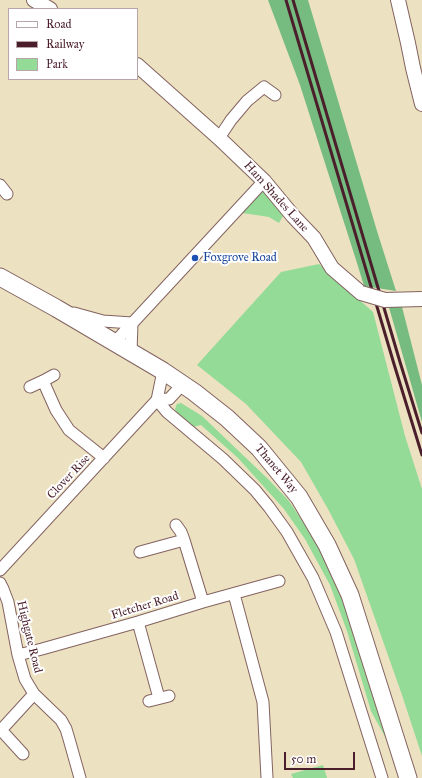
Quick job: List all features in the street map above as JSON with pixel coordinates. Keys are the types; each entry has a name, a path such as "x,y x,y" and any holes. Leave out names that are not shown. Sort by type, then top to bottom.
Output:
{"main road":[{"name":"Thanet Way","path":"0,277 56,308 183,384 227,418 259,448 299,497 327,545 350,595 408,778"}],"street":[{"path":"34,0 48,8"},
{"path":"398,0 408,43 417,67 422,104"},
{"name":"Ham Shades Lane","path":"138,66 219,138 264,181 293,216 314,238 332,268 361,293 385,300 422,299"},
{"path":"219,138 247,100 264,88 274,95"},
{"path":"114,342 264,181"},
{"path":"0,185 7,194"},
{"path":"56,308 104,322 132,323"},
{"path":"131,352 132,323"},
{"path":"163,371 157,400 167,412 223,459 255,490 287,532 313,578 336,632 382,778"},
{"path":"30,387 54,375"},
{"path":"43,381 56,410 69,430 104,458"},
{"name":"Clover Rise","path":"2,565 157,400 169,399 183,384"},
{"path":"176,525 184,540 203,602"},
{"path":"140,552 184,540"},
{"name":"Fletcher Road","path":"18,655 279,581"},
{"name":"Highgate Road","path":"0,583 8,602 18,655 25,679 34,694 61,720 66,729 80,778"},
{"path":"234,594 263,702 267,778"},
{"path":"138,622 159,698"},
{"path":"23,754 0,730 34,694"}],"green space":[{"path":"268,0 308,0 396,291 364,286 300,85"},
{"path":"263,190 267,191 286,211 279,223 269,217 242,213 254,198"},
{"path":"319,264 373,312 405,436 422,489 422,756 354,559 301,462 246,404 197,365 281,272"},
{"path":"401,303 422,385 422,422 388,304"},
{"path":"181,403 202,416 268,479 289,501 319,547 343,599 395,755 371,711 347,631 330,585 305,539 284,509 238,458 201,425 193,427 178,415 175,409 177,404"},
{"path":"323,765 327,778 293,778 291,774"}],"railway":[{"path":"286,0 422,455"},
{"path":"293,0 422,433"}],"place":[{"name":"Foxgrove Road","path":"195,258"}]}
